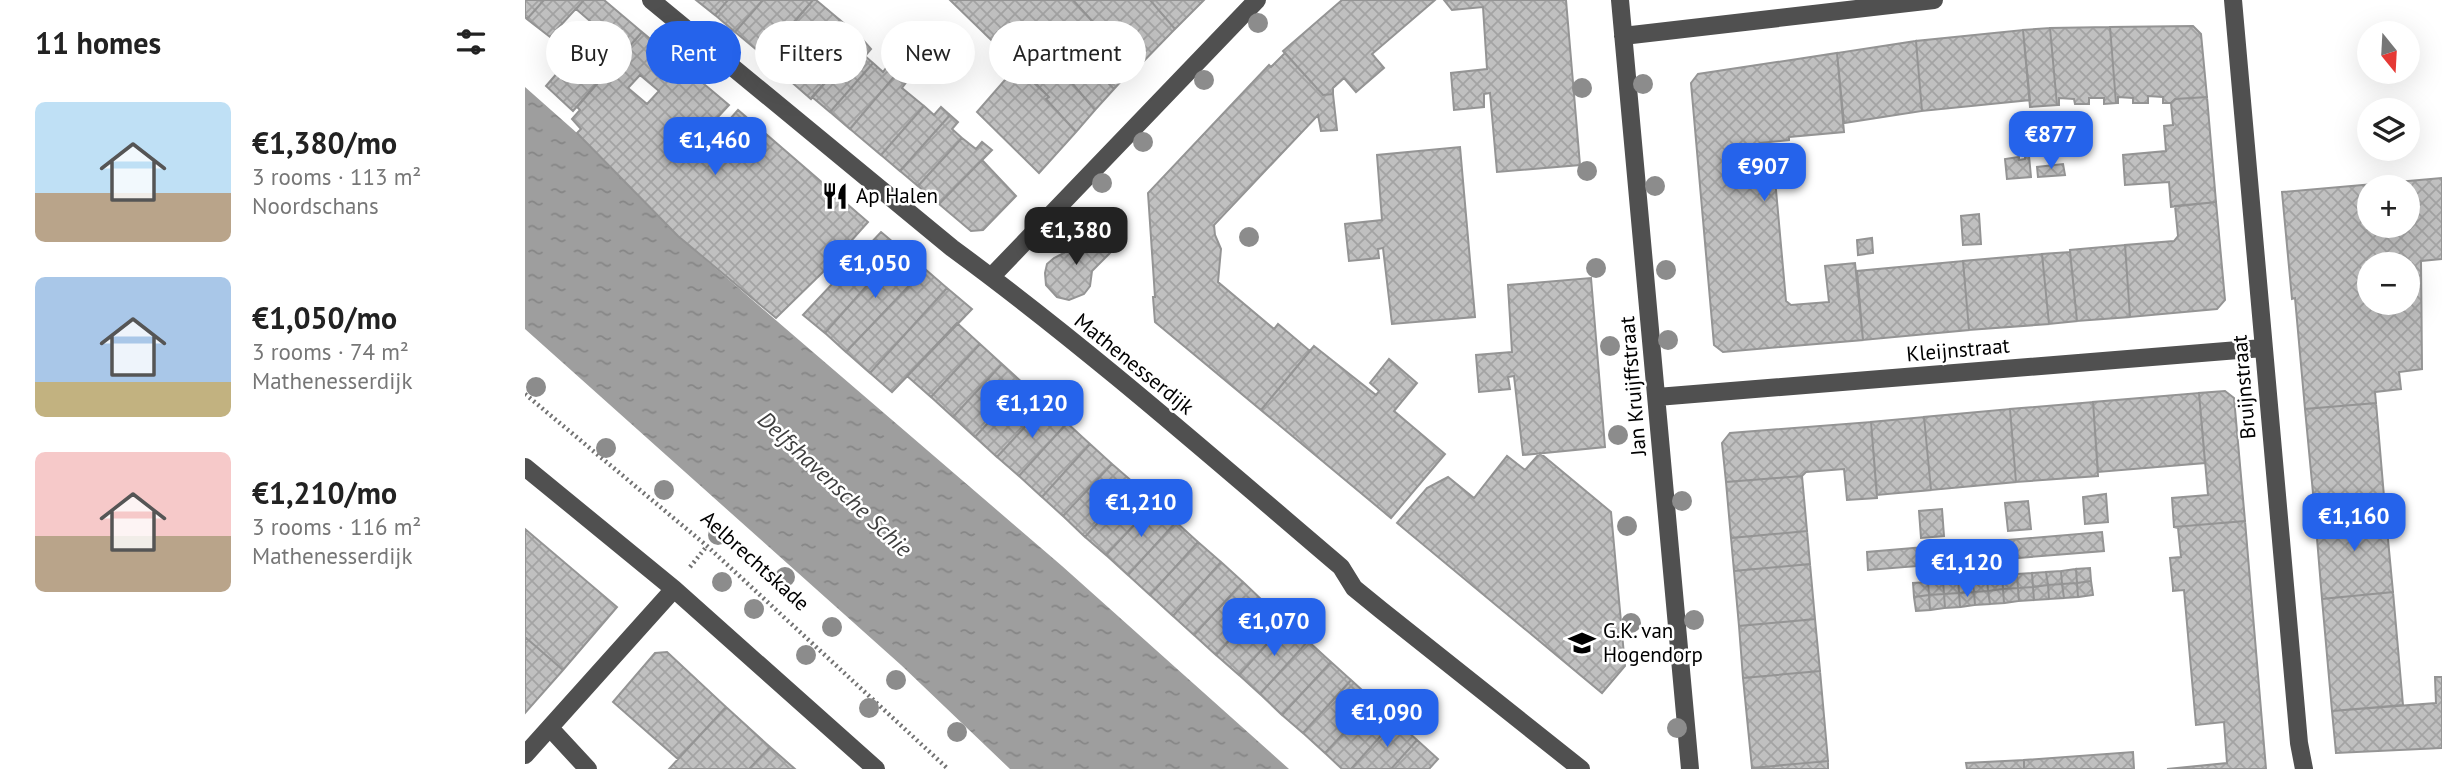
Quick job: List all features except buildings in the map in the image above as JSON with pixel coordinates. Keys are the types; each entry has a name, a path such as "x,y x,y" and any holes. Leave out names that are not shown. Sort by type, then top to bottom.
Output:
{"street":[{"name":"Mathenesserdijk","path":"651,0 952,248 991,276 1180,430 1341,568 1354,588 1581,769"},
{"path":"991,276 1257,0"},
{"name":"Jan Kruijffstraat","path":"1620,0 1690,769"},
{"path":"1623,36 1934,0"},
{"name":"Bruijnstraat","path":"2233,0 2299,743 2304,769"},
{"name":"Kleijnstraat","path":"1657,397 2263,348"},
{"path":"525,467 674,589 876,769"},
{"path":"525,755 674,589"},
{"path":"550,728 588,769"}],"path":[{"name":"Aelbrechtskade","path":"525,394 707,546 948,769"}],"water":[{"name":"Delfshavensche Schie","path":"525,87 577,133 678,236 1062,566 1289,769 1010,769 901,665 525,329"}],"place":[{"name":"Ap Halen","path":"835,196"},
{"name":"G.K. van Hogendorp","path":"1582,643"}]}
